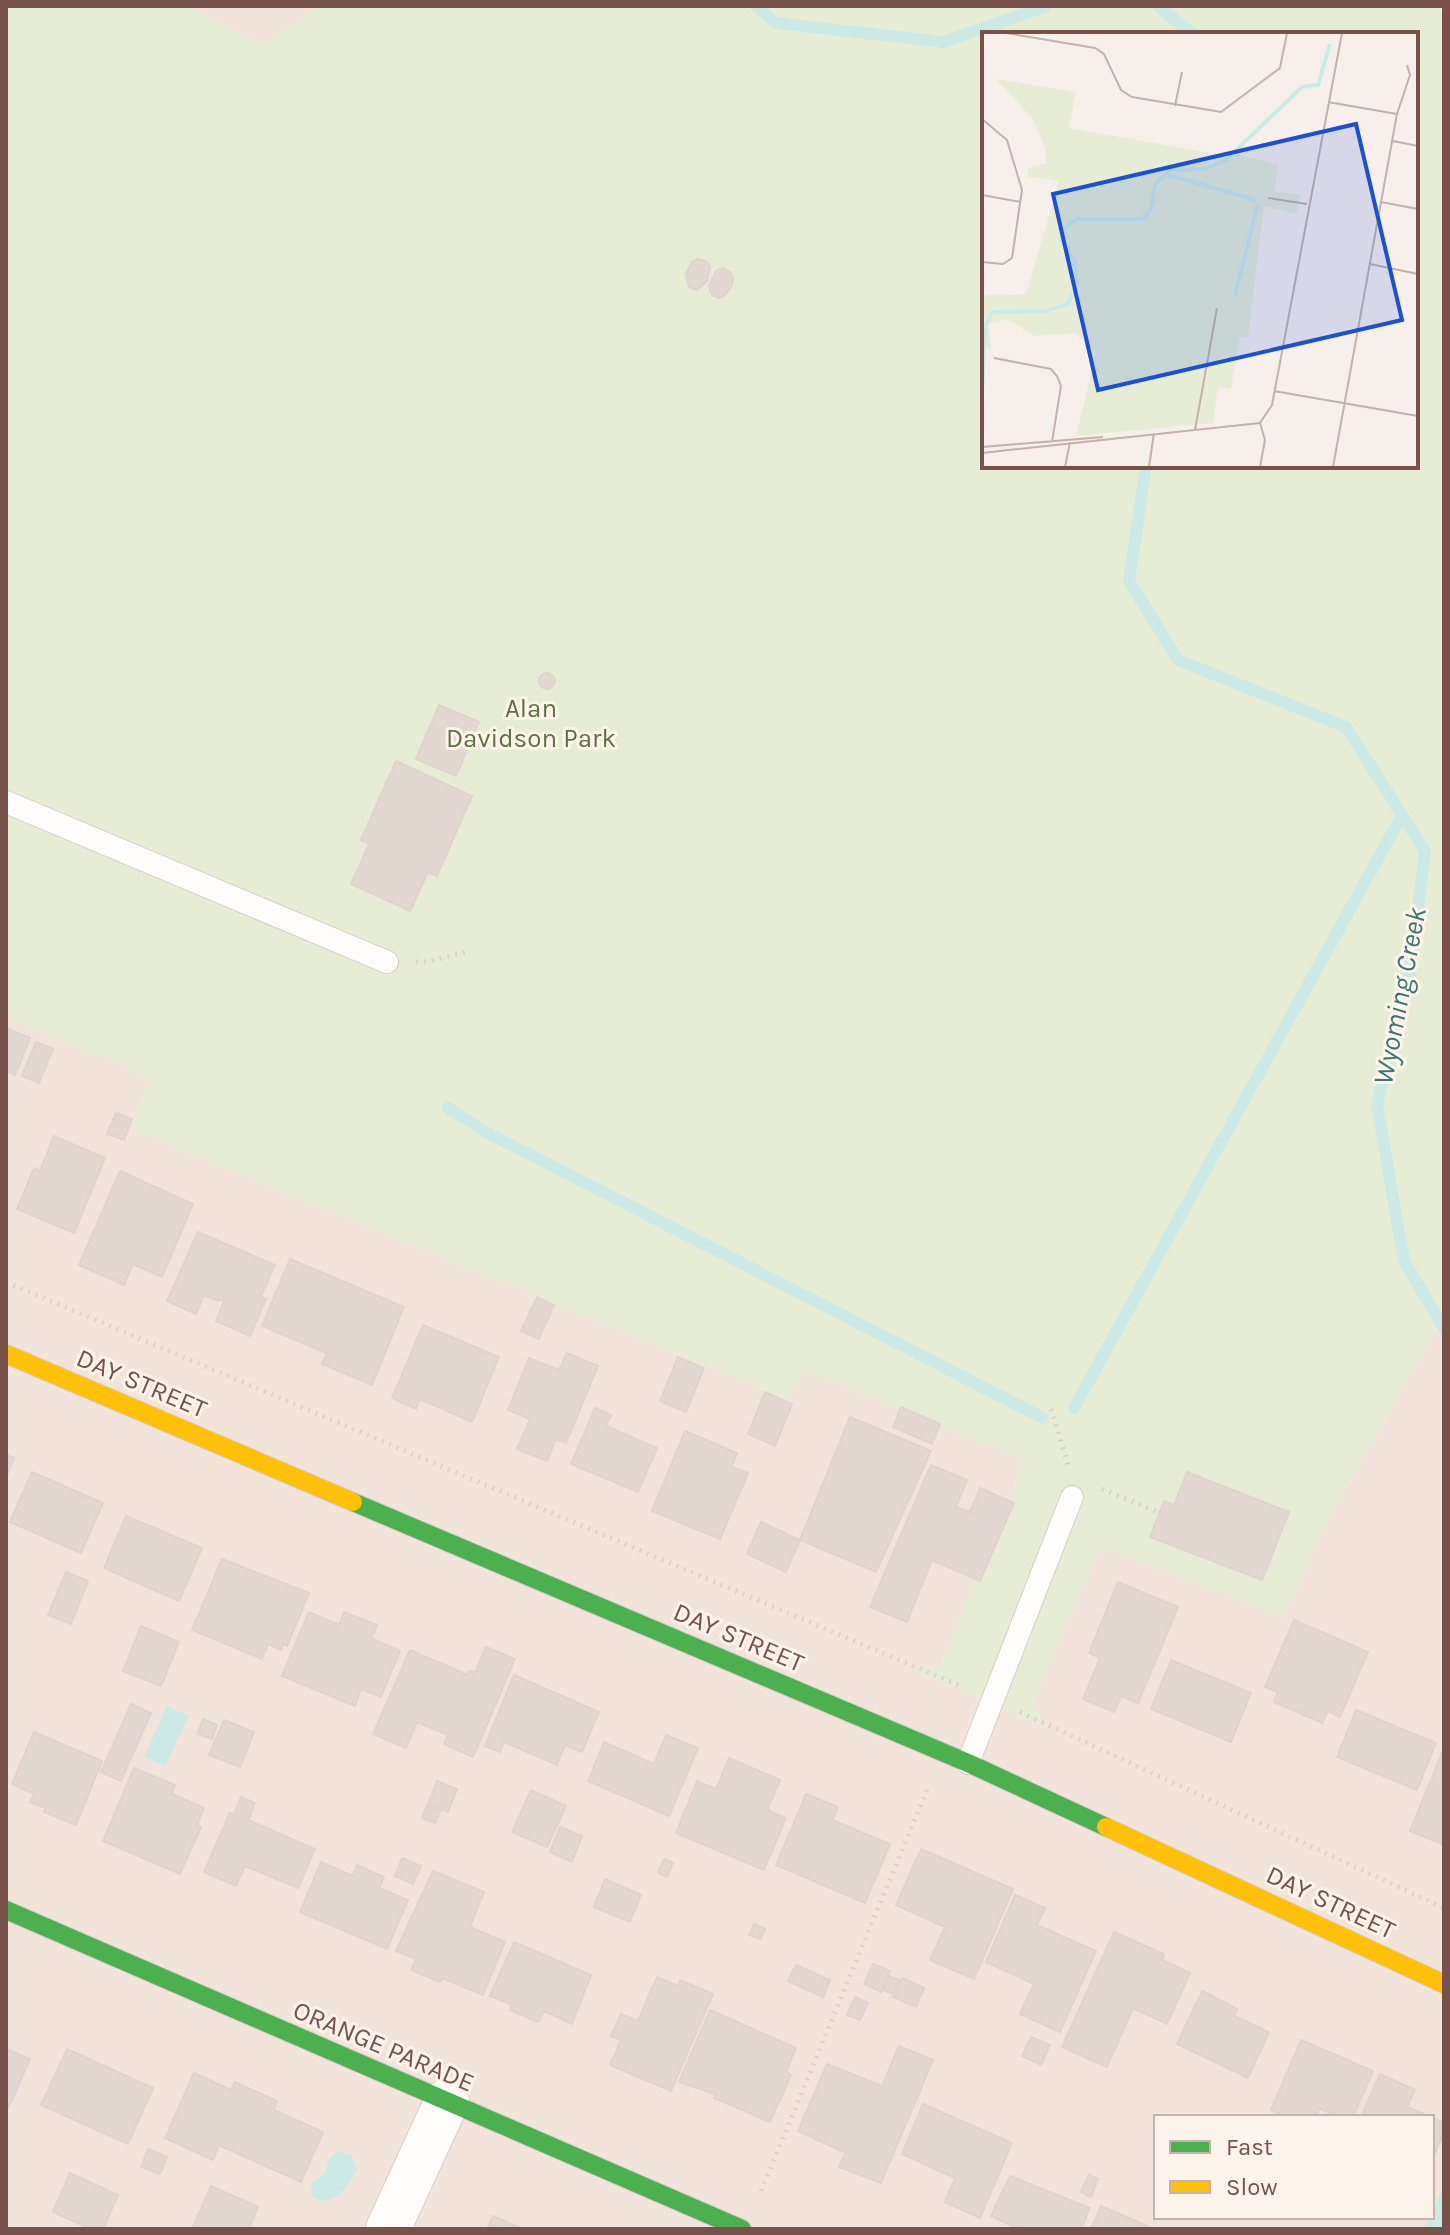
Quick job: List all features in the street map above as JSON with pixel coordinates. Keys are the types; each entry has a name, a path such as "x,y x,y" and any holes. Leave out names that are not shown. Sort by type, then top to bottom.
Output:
{"street":[{"name":"DAY STREET","path":"6,1354 968,1763 1444,1984"},
{"name":"ORANGE PARADE","path":"6,1910 742,2229"},
{"path":"388,2229 447,2101"}],"lane":[{"path":"6,802 387,962"},
{"path":"968,1763 1072,1487"}],"path":[{"path":"387,962 426,962 466,952"},
{"path":"6,1282 993,1699 1444,1908"},
{"path":"1051,1409 1072,1487 1160,1513"},
{"path":"757,2200 942,1752"}],"shaded area":[{"path":"187,6 321,6 262,44"},
{"path":"6,1018 149,1078 132,1130 789,1400 804,1371 1024,1460 940,1665 1033,1701 1101,1547 1283,1618 1326,1524 1444,1316 1444,2229 6,2229"}],"green space":[{"name":"Alan Davidson Park","path":"6,6 187,6 262,44 321,6 1433,6 1444,12 1444,1316 1326,1524 1283,1618 1101,1547 1033,1701 1046,1728 914,1671 940,1665 1024,1460 804,1371 789,1400 131,1130 149,1078 6,1018"}],"water":[{"path":"167,1706 189,1716 165,1766 144,1757"},
{"path":"338,2151 351,2155 357,2169 354,2176 345,2189 333,2198 319,2200 312,2197 313,2182 325,2173 328,2160"},
{"path":"1442,2190 1444,2229 1424,2229 1429,2219 1434,2219 1434,2207"}],"building":[{"path":"697,259 706,261 710,267 707,281 697,290 689,287 686,274"},
{"path":"723,268 731,273 733,279 731,288 718,298 712,295 709,286 716,271"},
{"path":"547,673 553,675 553,687 547,689 541,687 539,681 541,675"},
{"path":"439,705 479,722 456,776 416,759"},
{"path":"396,761 472,796 437,876 428,872 410,911 351,884 369,844 361,840"},
{"path":"6,1028 30,1038 15,1075 6,1071"},
{"path":"36,1042 53,1049 39,1083 22,1076"},
{"path":"116,1113 132,1119 124,1140 107,1134"},
{"path":"54,1136 105,1158 74,1233 17,1209 34,1168 40,1171"},
{"path":"120,1171 193,1204 162,1277 133,1264 124,1285 79,1265"},
{"path":"198,1232 275,1265 261,1296 266,1299 250,1336 216,1321 224,1301 204,1295 196,1314 167,1301"},
{"path":"290,1259 404,1307 372,1385 322,1364 327,1353 262,1326"},
{"path":"537,1297 554,1305 539,1339 521,1331"},
{"path":"423,1325 499,1357 472,1422 420,1399 416,1409 392,1398"},
{"path":"567,1353 598,1366 566,1443 556,1439 547,1461 517,1449 530,1419 508,1410 529,1358 559,1370"},
{"path":"678,1357 704,1368 686,1412 660,1401"},
{"path":"765,1392 792,1404 775,1446 748,1434"},
{"path":"901,1407 940,1424 932,1444 893,1427"},
{"path":"595,1408 611,1415 606,1426 657,1448 638,1492 571,1464"},
{"path":"850,1417 931,1451 876,1572 800,1540"},
{"path":"685,1431 737,1453 732,1467 748,1473 720,1539 652,1511"},
{"path":"6,1455 14,1458 6,1477"},
{"path":"931,1465 967,1480 956,1507 970,1512 980,1488 1014,1503 980,1581 932,1560 907,1622 870,1607"},
{"path":"32,1472 103,1503 81,1553 10,1522"},
{"path":"1187,1472 1289,1512 1262,1580 1150,1537 1164,1501 1174,1505"},
{"path":"126,1516 202,1548 179,1601 104,1568"},
{"path":"761,1522 800,1540 786,1572 747,1554"},
{"path":"222,1559 309,1593 287,1646 283,1644 281,1650 268,1644 262,1659 192,1630"},
{"path":"66,1572 88,1581 71,1624 48,1615"},
{"path":"1118,1582 1178,1607 1138,1703 1121,1696 1114,1712 1083,1699 1100,1658 1089,1653"},
{"path":"309,1612 339,1625 344,1612 377,1625 371,1638 400,1651 381,1697 361,1689 355,1706 282,1676"},
{"path":"1294,1620 1368,1652 1340,1717 1328,1711 1322,1723 1274,1702 1278,1692 1265,1687"},
{"path":"141,1626 179,1642 161,1686 123,1671"},
{"path":"486,1647 515,1659 473,1757 444,1744 448,1735 417,1722 406,1748 373,1734 410,1650 468,1675 470,1671 475,1673"},
{"path":"1171,1660 1251,1693 1231,1742 1151,1709"},
{"path":"514,1675 599,1712 582,1752 565,1745 557,1765 504,1742 500,1752 485,1746"},
{"path":"131,1704 151,1713 121,1781 101,1772"},
{"path":"1356,1710 1436,1743 1417,1790 1337,1757"},
{"path":"203,1719 217,1725 212,1739 197,1734"},
{"path":"224,1720 254,1732 240,1767 209,1755"},
{"path":"34,1732 102,1761 76,1825 44,1812 46,1808 30,1802 34,1794 12,1784"},
{"path":"666,1735 698,1748 669,1816 588,1781 604,1742 654,1764"},
{"path":"1444,1748 1444,1845 1410,1831"},
{"path":"729,1758 780,1780 767,1810 786,1818 764,1870 676,1833 697,1781 716,1789"},
{"path":"134,1768 175,1785 172,1794 204,1808 197,1825 201,1827 180,1874 103,1841"},
{"path":"437,1781 457,1789 448,1812 428,1804"},
{"path":"531,1790 566,1806 547,1847 512,1832"},
{"path":"806,1794 838,1807 832,1820 890,1844 865,1903 776,1865"},
{"path":"241,1797 255,1803 248,1820 315,1849 298,1888 245,1866 236,1886 204,1872 230,1813 234,1814"},
{"path":"427,1806 440,1811 435,1823 422,1818"},
{"path":"560,1827 582,1836 572,1862 550,1852"},
{"path":"921,1849 1013,1889 974,1979 930,1960 945,1927 896,1905"},
{"path":"402,1858 421,1866 413,1884 395,1876"},
{"path":"664,1859 673,1863 667,1877 658,1873"},
{"path":"321,1862 353,1876 357,1865 384,1877 379,1888 408,1900 387,1949 300,1912"},
{"path":"433,1871 484,1892 470,1927 505,1942 483,1995 442,1978 440,1982 411,1970 416,1959 396,1951"},
{"path":"605,1879 641,1895 630,1922 594,1907"},
{"path":"1015,1895 1045,1908 1037,1925 1096,1951 1060,2032 1020,2014 1034,1984 986,1962"},
{"path":"754,1924 765,1929 760,1939 749,1935"},
{"path":"1114,1932 1164,1954 1162,1960 1190,1973 1167,2024 1133,2008 1107,2067 1062,2047"},
{"path":"514,1942 591,1975 572,2024 544,2011 538,2022 510,2010 512,2005 490,1996"},
{"path":"873,1964 890,1971 881,1992 864,1984"},
{"path":"796,1965 830,1980 823,1997 788,1981"},
{"path":"889,1976 899,1980 894,1994 883,1990"},
{"path":"657,1977 678,1986 680,1980 713,1994 671,2091 610,2065 621,2040 611,2036 621,2014 638,2021"},
{"path":"902,1978 924,1988 916,2007 893,1997"},
{"path":"1202,1991 1237,2009 1234,2016 1269,2032 1248,2078 1177,2044"},
{"path":"855,1997 868,2003 860,2020 847,2015"},
{"path":"710,2010 796,2048 786,2072 791,2075 770,2122 714,2098 715,2094 679,2082"},
{"path":"1031,2037 1050,2045 1041,2065 1022,2056"},
{"path":"1301,2040 1373,2071 1354,2115 1335,2115 1319,2108 1317,2115 1283,2115 1271,2110"},
{"path":"899,2046 933,2060 881,2183 839,2167 846,2153 798,2131 827,2064 882,2086"},
{"path":"6,2049 30,2059 7,2111 6,2110"},
{"path":"67,2049 153,2088 128,2144 41,2105"},
{"path":"194,2073 231,2090 235,2082 277,2101 274,2110 323,2132 301,2182 219,2145 213,2160 165,2138"},
{"path":"1380,2074 1415,2090 1407,2107 1426,2115 1362,2115"},
{"path":"923,2104 1012,2143 980,2218 945,2202 955,2178 902,2154"},
{"path":"1434,2119 1444,2123 1444,2132 1434,2155"},
{"path":"148,2149 167,2157 160,2174 141,2167"},
{"path":"70,2173 118,2195 103,2229 91,2229 53,2212"},
{"path":"1089,2174 1098,2179 1091,2197 1081,2192"},
{"path":"1010,2176 1090,2208 1081,2229 1019,2229 991,2216"},
{"path":"211,2186 258,2207 249,2229 192,2229"},
{"path":"1101,2206 1154,2229 1091,2229"},
{"path":"493,2216 523,2229 487,2229"}],"waterway":[{"name":"Wyoming Creek","path":"756,6 776,23 944,42 1046,6"},
{"name":"Wyoming Creek","path":"1158,6 1190,32"},
{"name":"Wyoming Creek","path":"1146,468 1129,581 1178,660 1346,727 1425,851 1411,966 1377,1105 1404,1261 1444,1328"},
{"path":"1074,1408 1402,815"},
{"path":"448,1108 486,1132 1043,1418"}],"traffic: fast":[{"path":"353,1502 968,1763 1106,1827"},
{"path":"6,1910 742,2229"}],"traffic: slow":[{"path":"6,1354 353,1502"},
{"path":"1106,1827 1444,1984"}]}
